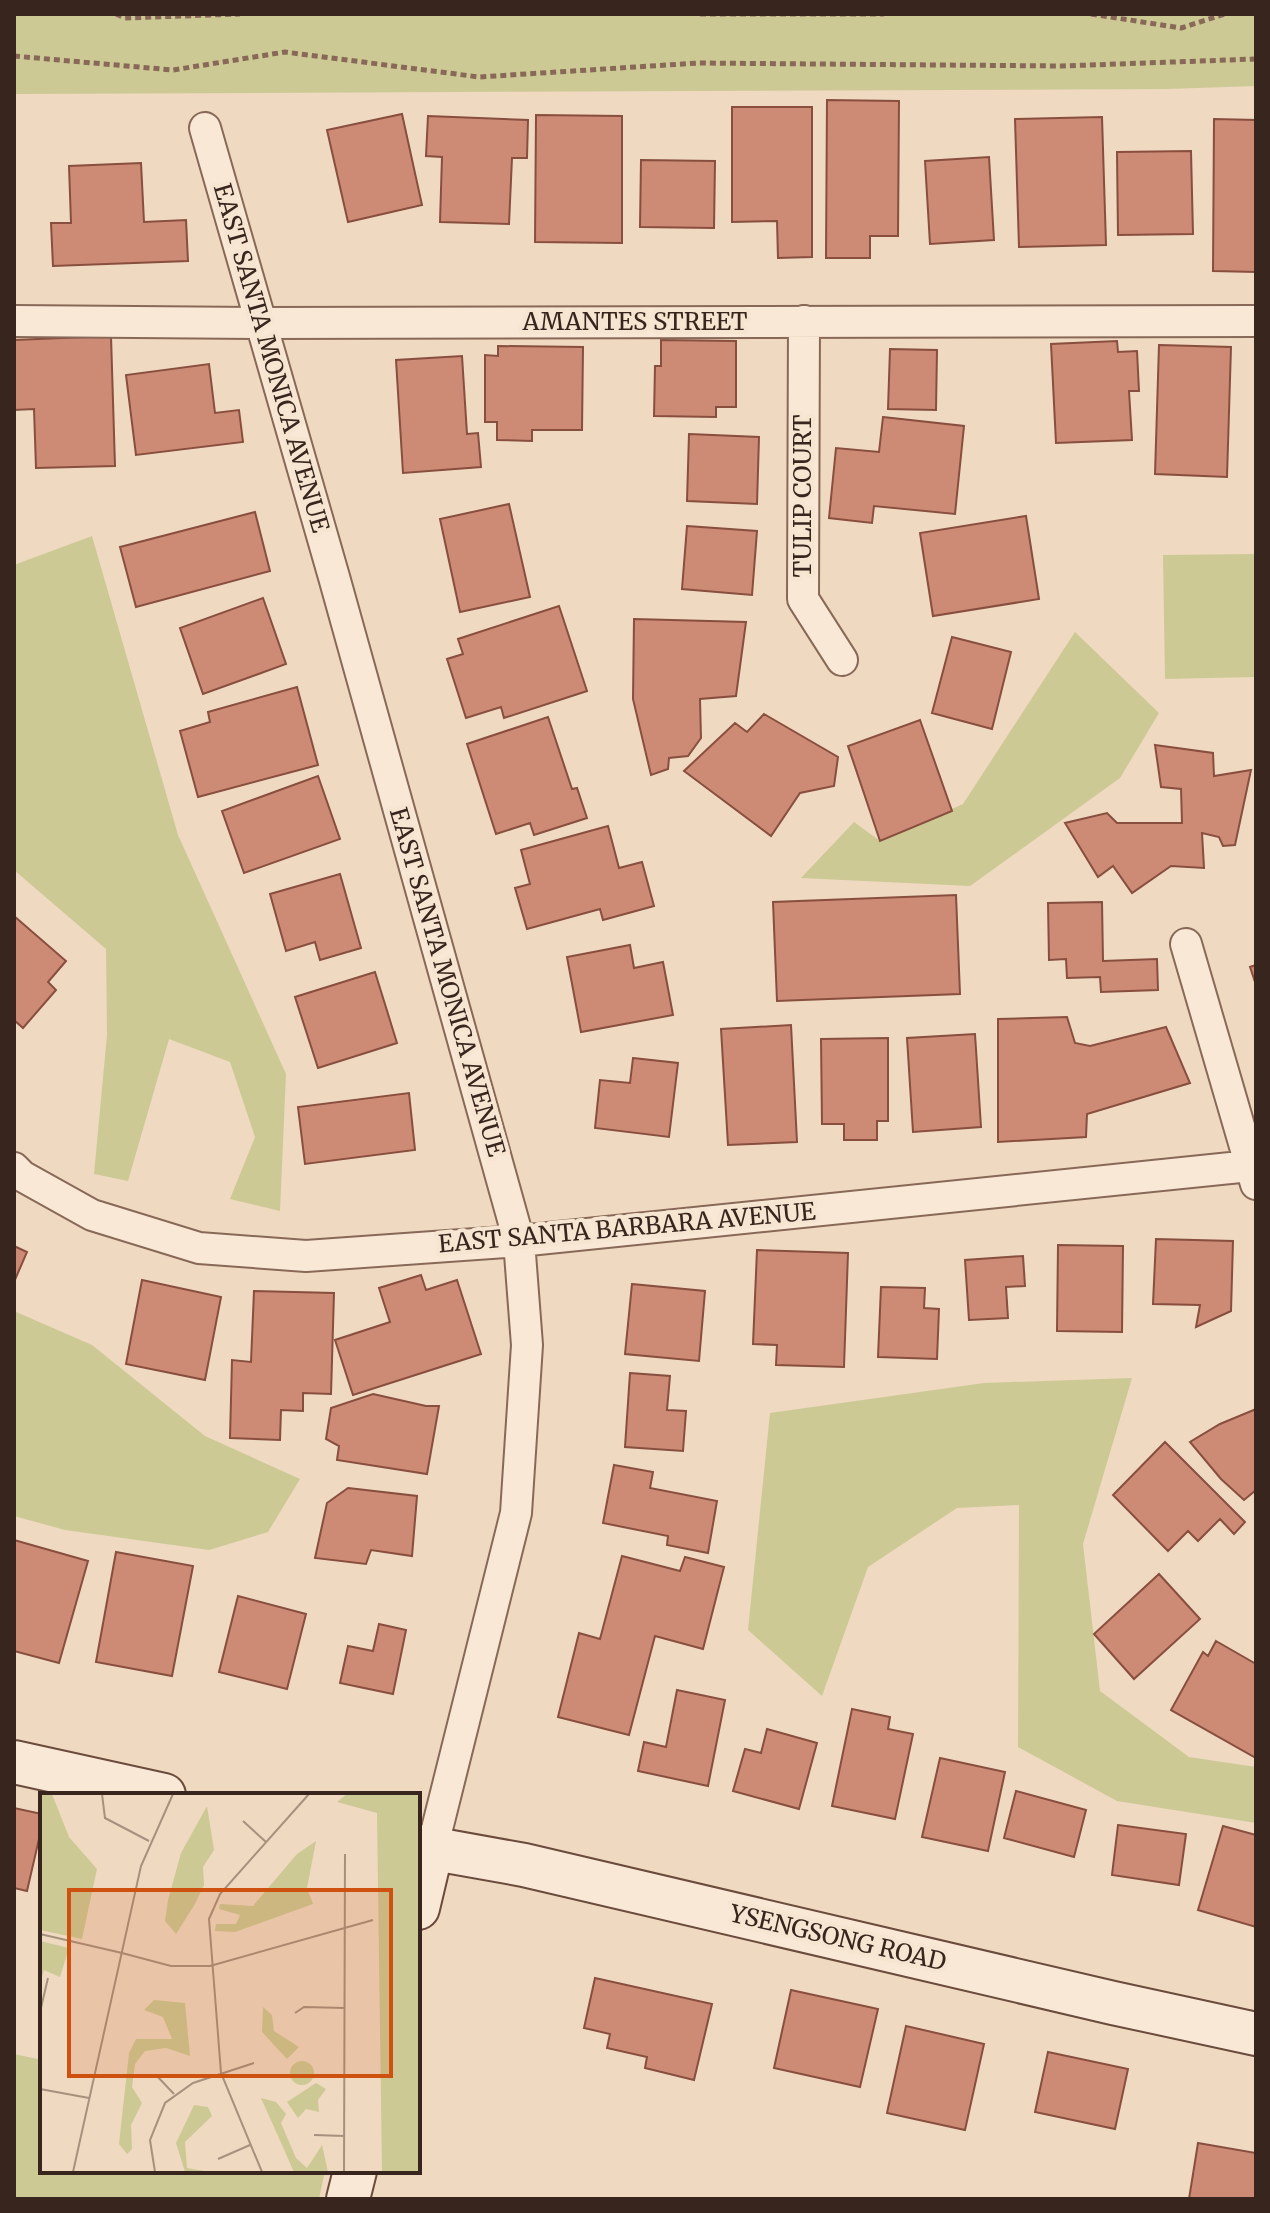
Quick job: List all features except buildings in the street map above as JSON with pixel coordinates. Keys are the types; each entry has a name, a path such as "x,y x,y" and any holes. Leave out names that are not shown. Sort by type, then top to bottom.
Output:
{"main road":[{"path":"14,1762 155,1793"},
{"path":"420,1891 425,1848"},
{"name":"YSENGSONG ROAD","path":"425,1848 539,1868 1098,2000 1256,2034"},
{"path":"348,2199 354,2173"}],"street":[{"name":"EAST SANTA MONICA AVENUE","path":"205,128 519,1241 527,1345 516,1513 425,1848"},
{"name":"AMANTES STREET","path":"14,321 1256,321"},
{"name":"TULIP COURT","path":"804,321 803,599 842,660"},
{"path":"1186,944 1254,1171"},
{"name":"EAST SANTA BARBARA AVENUE","path":"14,1168 22,1176 92,1215 199,1248 306,1256 519,1241 1254,1171"}],"path":[{"path":"116,14 125,18 240,14"},
{"path":"700,14 884,14"},
{"path":"1091,14 1181,28 1225,14"},
{"path":"14,56 173,70 285,52 479,77 698,63 1062,66 1256,59"}],"shaded area":[{"path":"14,14 1256,14 1256,86 1168,89 14,94"},
{"path":"92,536 178,835 286,1074 280,1211 230,1199 255,1137 230,1062 169,1039 128,1181 94,1174 107,1035 106,949 14,870 14,565"},
{"path":"1256,554 1256,677 1165,679 1163,555"},
{"path":"1075,632 1159,713 1120,778 970,886 801,878 854,822 880,841 963,804"},
{"path":"14,1311 92,1345 205,1436 300,1479 268,1532 209,1550 65,1530 14,1516"},
{"path":"1132,1378 1083,1544 1100,1691 1189,1757 1256,1767 1256,1823 1117,1801 1018,1747 1019,1505 957,1508 868,1567 822,1696 748,1630 770,1413 984,1383"},
{"path":"14,2054 40,2060 40,2173 325,2173 319,2199 14,2199"}]}
